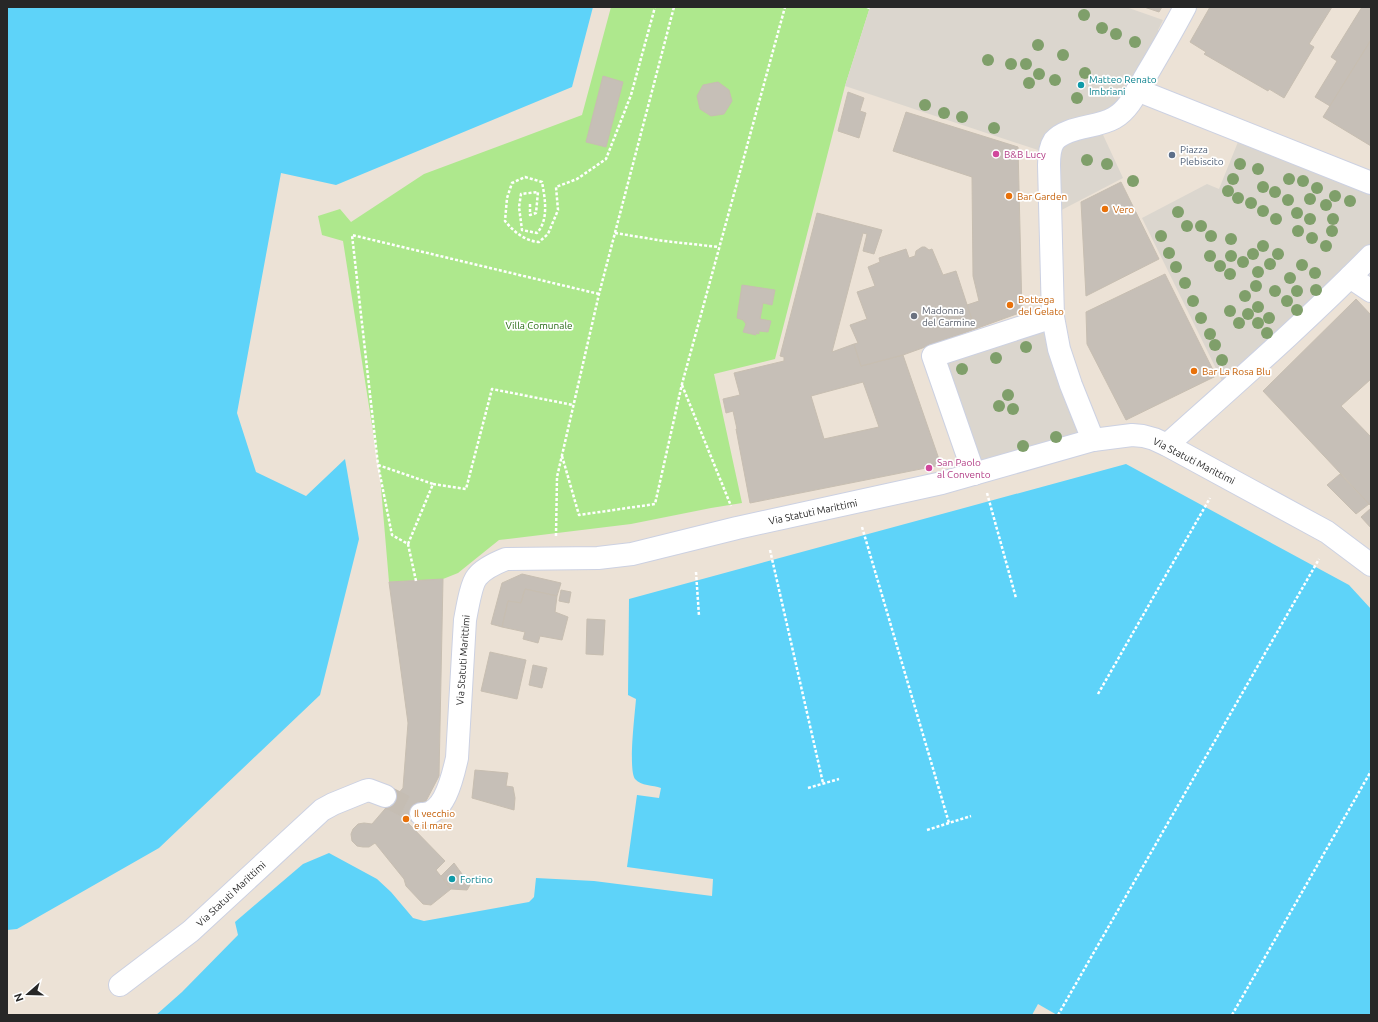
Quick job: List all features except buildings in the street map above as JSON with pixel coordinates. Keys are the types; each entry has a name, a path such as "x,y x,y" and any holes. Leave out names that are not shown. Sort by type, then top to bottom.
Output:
{"street":[{"path":"1093,440 1070,384 1059,349 1053,317 1050,154 1053,142 1061,135 1114,118 1123,111 1138,90 1185,7"},
{"path":"1138,90 1371,183"},
{"path":"1166,445 1227,391 1371,256"},
{"path":"1350,277 1371,291"},
{"path":"974,474 933,356 1053,317"},
{"name":"Via Statuti Marittimi","path":"421,814 426,814 436,809 445,796 454,773 457,758 467,608 475,580 481,572 506,559 598,558 632,554 737,528 902,492 974,474 1093,440 1132,435 1154,439 1327,532 1371,565"},
{"name":"Via Statuti Marittimi","path":"120,985 191,931 322,810 365,790 385,796"}],"path":[{"path":"530,204 530,215 536,213 538,192 521,194 519,207 522,230 537,233 542,227 546,200 542,182 525,177 512,183 507,198 505,221 513,231 531,241 539,242 548,234 558,210 556,187 577,179 606,159 632,94 655,7"},
{"path":"557,558 555,532 557,477 599,294 674,7"},
{"path":"562,456 579,516 655,504 682,384 785,7"},
{"path":"615,233 664,241 719,247"},
{"path":"408,544 392,535 378,465 352,235 599,294"},
{"path":"682,384 730,505 737,528"},
{"path":"378,465 433,484 466,489 492,389 574,405"},
{"path":"416,581 408,544 433,484"},
{"path":"987,492 1016,598"},
{"path":"1098,694 1210,498"},
{"path":"862,527 949,822"},
{"path":"770,550 823,783"},
{"path":"1058,1015 1319,558"},
{"path":"696,572 699,616"},
{"path":"1232,1015 1371,772"},
{"path":"808,788 839,779"},
{"path":"927,830 971,816"}],"green space":[{"name":"Villa Comunale","path":"611,7 870,7 845,86 775,359 714,374 742,503 631,524 499,540 458,573 443,579 389,582 380,476 343,241 322,235 318,216 340,209 351,222 424,174 582,115"}],"shaded area":[{"path":"870,7 1126,7 1163,20 1158,30 1167,40 1130,103 1098,124 1123,178 1050,216 1050,154 845,86"},
{"name":"Piazza Plebiscito","path":"1242,132 1371,183 1371,256 1227,391 1142,218 1207,184 1219,189"},
{"path":"1053,317 1093,440 974,474 933,356"}],"water":[{"path":"7,7 593,7 572,87 336,185 281,173 237,413 256,472 306,496 345,459 359,539 320,695 159,848 17,929 7,930"},
{"path":"1126,464 1349,585 1371,609 1371,1015 156,1015 182,992 238,935 235,922 303,864 329,853 377,879 391,892 413,918 424,921 529,902 534,897 536,878 594,881 712,896 713,879 627,867 637,795 659,798 661,788 640,783 635,779 633,773 633,728 636,699 628,695 629,599"}],"pier":[{"path":"1038,1004 1057,1015 1032,1015"}],"tunnel":[{"path":"385,796 421,814"}],"place":[{"name":"Matteo Renato Imbriani","path":"1081,85"},
{"name":"B&B Lucy","path":"996,154"},
{"name":"Piazza Plebiscito","path":"1172,155"},
{"name":"Bar Garden","path":"1009,196"},
{"name":"Vero","path":"1105,209"},
{"name":"Bottega del Gelato","path":"1010,305"},
{"name":"Madonna del Carmine","path":"914,316"},
{"name":"Bar La Rosa Blu","path":"1194,371"},
{"name":"San Paolo al Convento","path":"929,468"},
{"name":"Il vecchio e il mare","path":"406,819"},
{"name":"Fortino","path":"452,879"}]}
